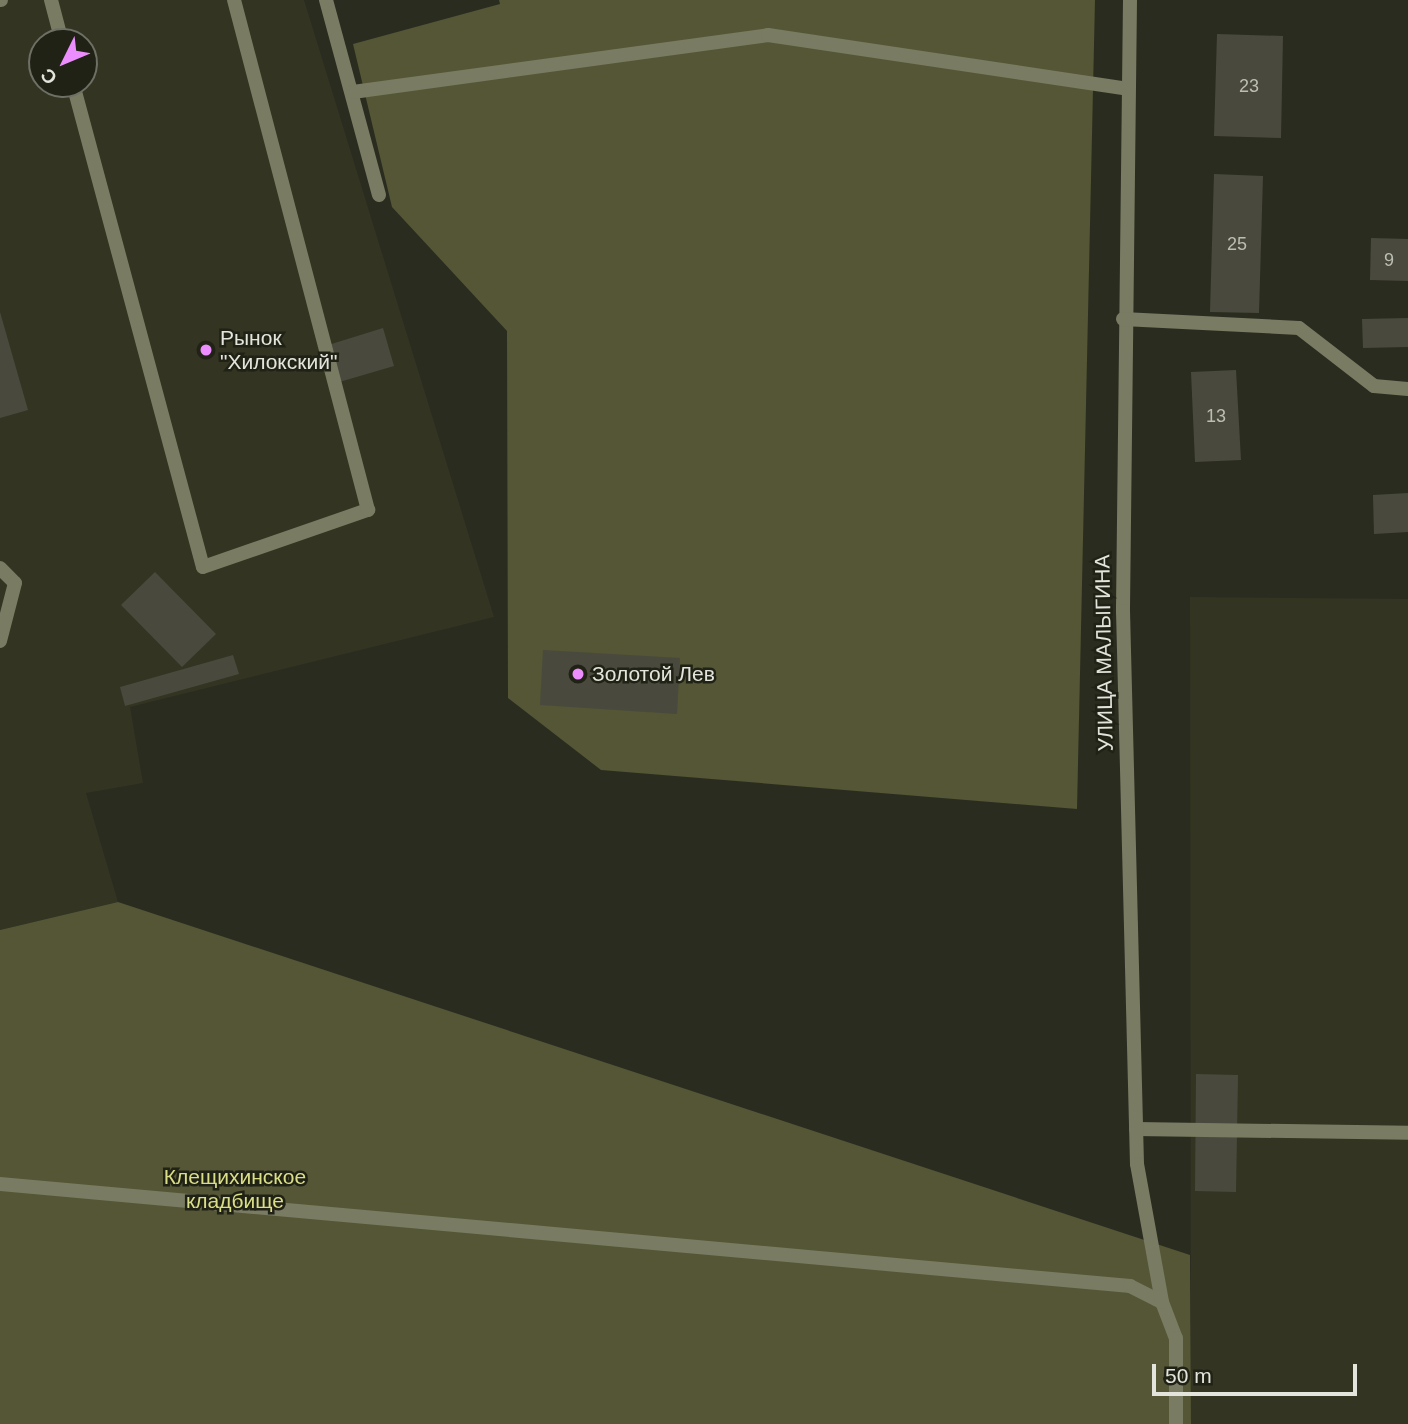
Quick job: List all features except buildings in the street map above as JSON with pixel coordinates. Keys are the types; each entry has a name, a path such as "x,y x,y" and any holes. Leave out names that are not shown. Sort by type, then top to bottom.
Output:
{"street":[{"path":"51,0 58,28"},
{"path":"78,98 203,567 368,510 234,0"},
{"path":"326,0 379,195"},
{"name":"УЛИЦА МАЛЫГИНА","path":"1130,0 1123,319 1123,611 1137,1164 1162,1302 1176,1338 1176,1424"},
{"path":"353,92 768,35 1128,89"},
{"path":"1123,319 1299,328 1374,386 1408,389"},
{"path":"0,568 15,583 0,641"},
{"path":"1136,1129 1408,1133"},
{"path":"0,1184 1130,1286 1162,1302"}],"shaded area":[{"name":"Рынок \"Хилокский\"","path":"0,0 304,0 494,617 130,707 143,783 86,793 118,902 0,930"},
{"path":"1190,597 1408,599 1408,1424 1191,1424"}],"green space":[{"path":"499,0 1095,0 1077,809 601,770 508,698 507,331 392,207 353,44 500,4"},
{"name":"Клещихинское кладбище","path":"118,902 1190,1255 1191,1424 0,1424 0,930"}],"place":[{"name":"Рынок \"Хилокский\"","path":"206,350"},
{"name":"Золотой Лев","path":"578,674"}]}
